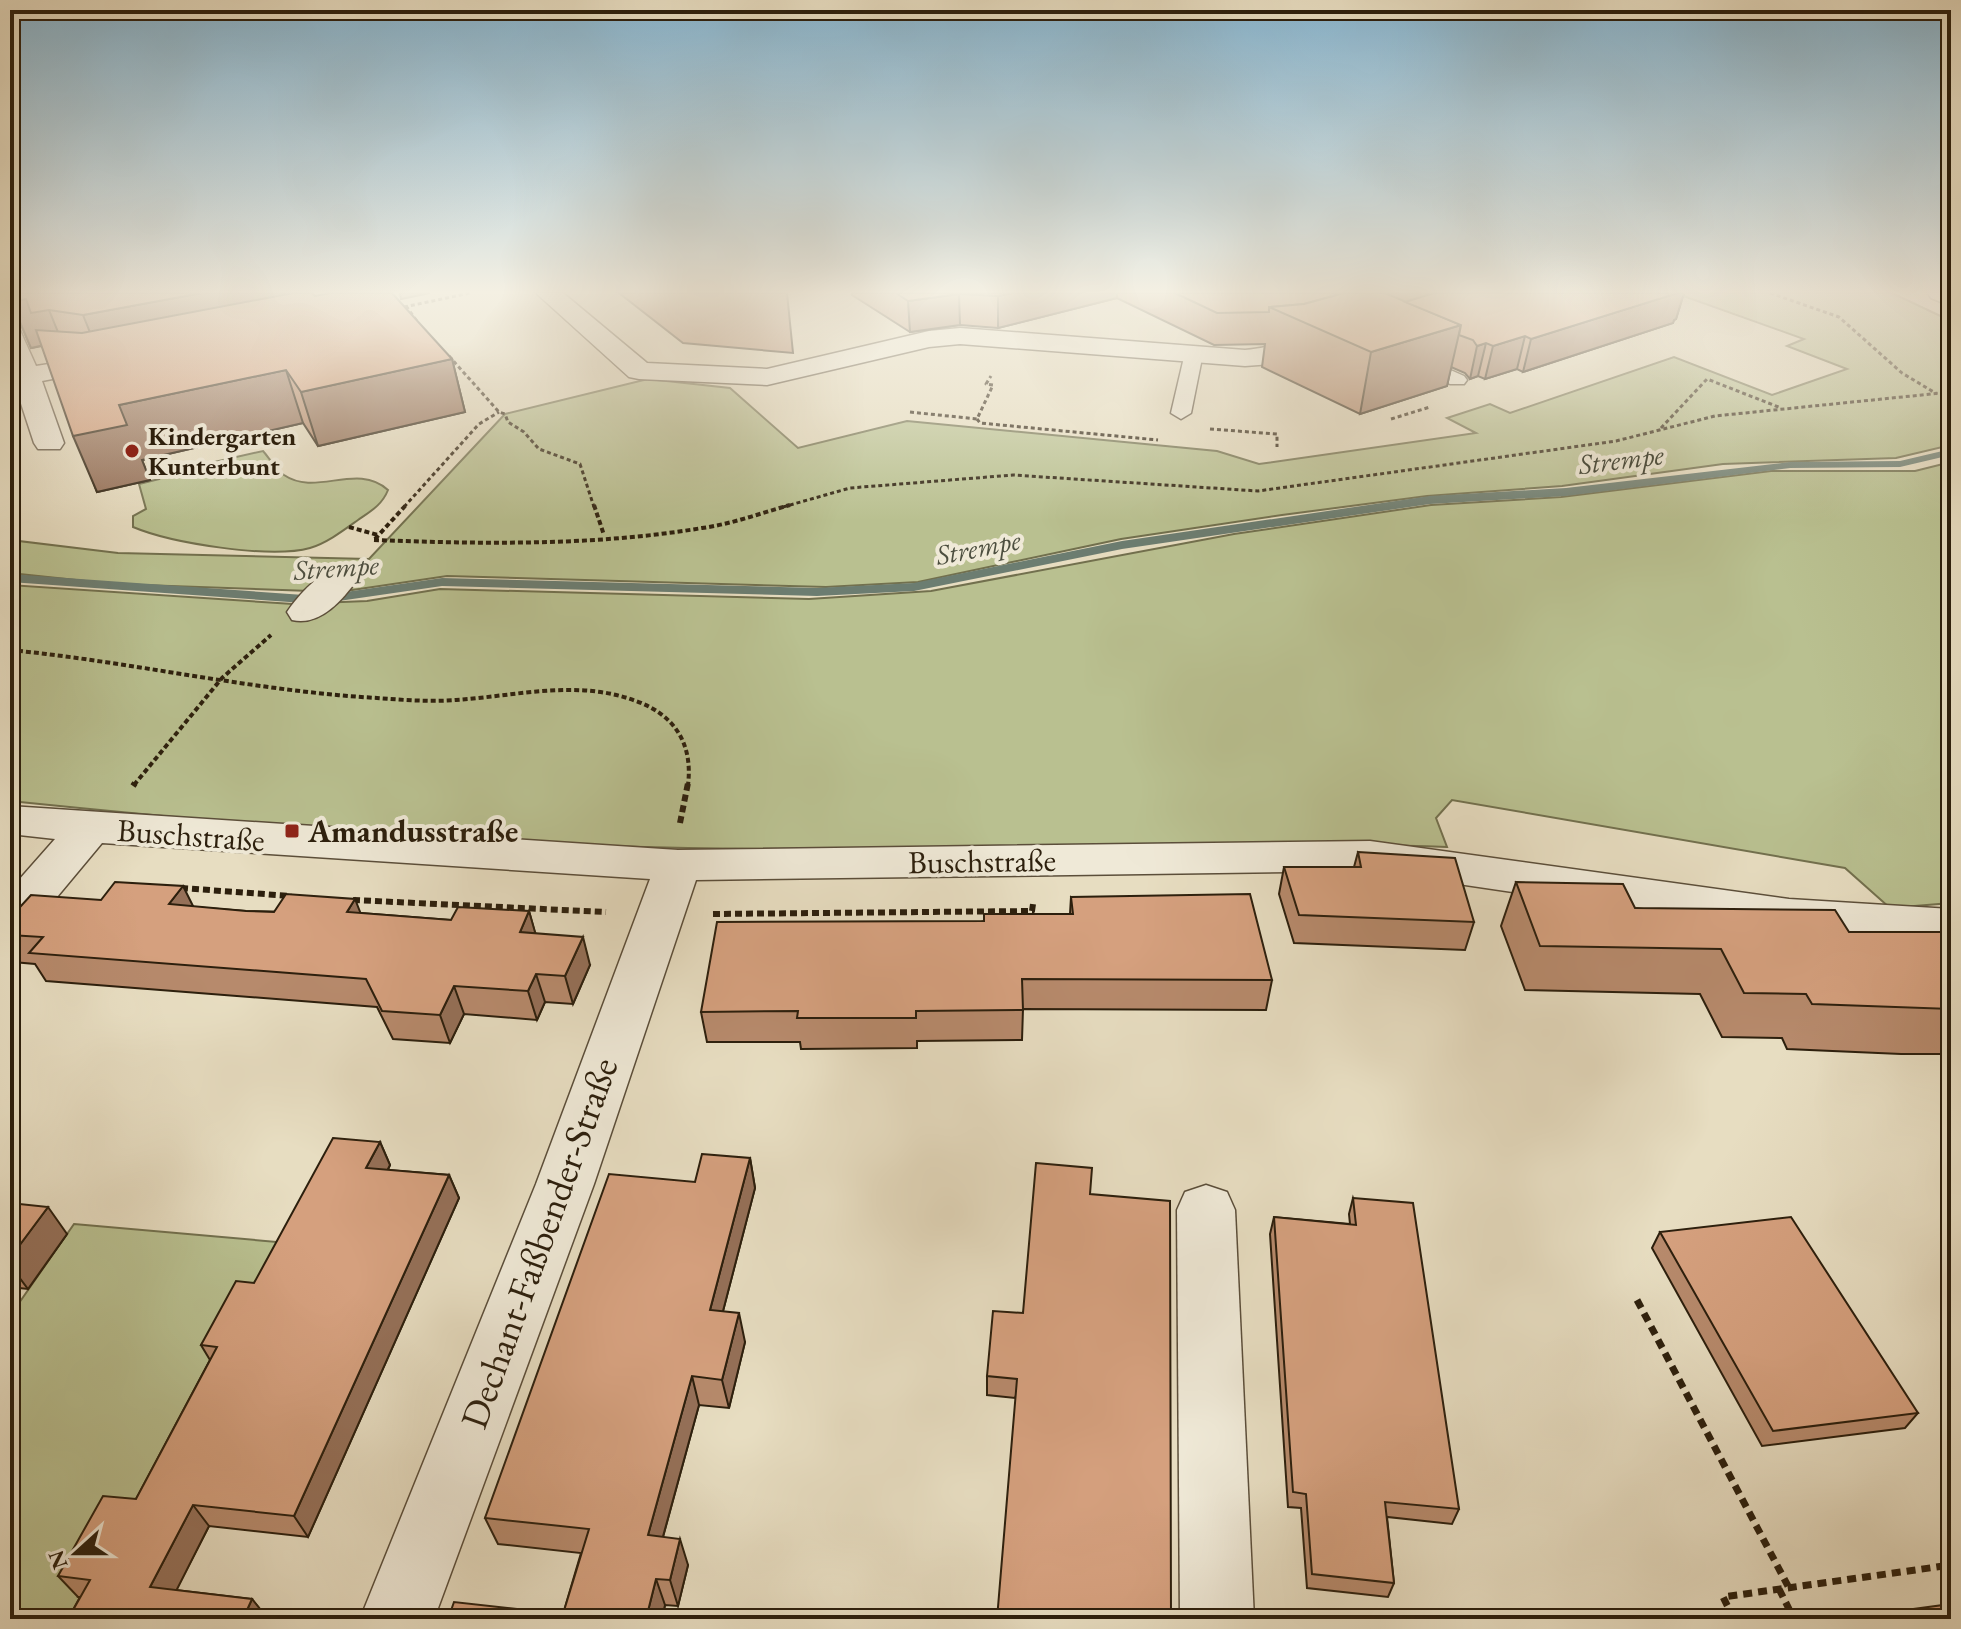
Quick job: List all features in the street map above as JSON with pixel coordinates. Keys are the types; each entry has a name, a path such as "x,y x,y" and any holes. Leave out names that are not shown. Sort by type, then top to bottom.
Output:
{"street":[{"path":"23,369 49,443"},
{"path":"26,376 63,369"},
{"path":"75,369 102,373 123,369"},
{"path":"637,369 735,378 767,377 801,369"},
{"path":"305,612 342,576"},
{"name":"Buschstraße","path":"10,820 90,828 678,865 1370,856 1789,916 1951,926"},
{"path":"10,921 90,828"},
{"name":"Dechant-Faßbender-Straße","path":"397,1619 565,1184 678,865"},
{"path":"1206,1210 1217,1619"}],"lane":[{"path":"1181,413 1191,369"},
{"path":"1434,369 1457,380"}],"path":[{"path":"460,369 499,412 505,414 508,422 524,432 539,449 580,464 604,535"},
{"path":"969,369 993,371 986,384 993,385 977,419"},
{"path":"1898,369 1938,395"},
{"path":"1659,430 1707,379 1782,408"},
{"path":"499,412 479,424 374,540 484,544 706,528 850,488 1013,475 1258,491 1616,441 1715,416 1951,392"},
{"path":"910,412 977,419 980,423 1162,440"},
{"path":"1199,433 1211,429 1277,434 1277,447"},
{"path":"349,527 378,535"},
{"path":"90,828 126,795 222,678 262,641 305,612"},
{"path":"10,650 74,654 222,678 426,701 567,689 609,694 644,704 674,725 689,755 686,802 676,835 678,865"},
{"path":"171,888 294,896"},
{"path":"340,899 616,913"},
{"path":"1637,1300 1783,1588 1794,1619"},
{"path":"1734,1619 1723,1597 1951,1565"}],"green space":[{"path":"1639,369 1705,369 1772,395 1847,369 1951,369 1951,445 1896,458 1723,464 1562,486 1427,496 1282,515 1121,539 918,582 826,587 447,576 339,592 114,584 10,573 10,540 118,553 369,559 505,414 648,379 730,388 798,448 907,421 1217,451 1259,464 1476,433 1447,418 1490,404 1510,413"},
{"path":"263,451 281,473 296,481 363,479 376,482 388,490 376,507 335,536 316,546 292,551 221,548 171,539 133,527 133,516 146,509 139,484 159,479 157,475"},
{"path":"1951,462 1951,903 1890,908 1845,868 1452,800 1436,818 1447,847 1257,844 878,849 603,846 433,837 10,801 10,585 293,604 367,601 440,589 809,599 931,591 1234,534 1431,505 1561,497 1771,471 1915,471"},
{"path":"74,1224 300,1244 233,1336 78,1597 109,1600 99,1619 10,1619 10,1316"}],"building":[{"path":"50,369 406,369 301,392 286,370 119,405 127,425 73,436"},
{"path":"1358,852 1455,858 1474,922 1299,915 1284,867 1361,867"},
{"path":"115,882 183,886 169,904 246,911 274,912 286,894 355,899 347,912 451,920 458,907 529,911 520,932 583,937 565,976 536,974 528,991 454,986 440,1015 382,1011 366,979 29,953 43,937 10,935 10,918 31,895 101,900"},
{"path":"1516,882 1623,884 1635,908 1835,910 1849,932 1951,932 1951,1009 1812,1004 1806,994 1744,993 1721,949 1540,946"},
{"path":"1250,894 1272,980 1022,979 1023,1010 916,1011 916,1018 797,1018 798,1011 701,1012 717,922 984,921 984,914 1073,914 1071,897"},
{"path":"333,1138 380,1142 366,1168 449,1175 294,1516 193,1505 150,1587 252,1599 243,1619 68,1619 90,1580 58,1576 103,1496 136,1499 217,1347 201,1345 236,1281 254,1283"},
{"path":"702,1154 750,1158 710,1310 739,1313 722,1380 692,1376 648,1535 680,1539 670,1580 656,1579 646,1619 448,1619 454,1602 563,1614 589,1529 485,1518 609,1174 695,1182"},
{"path":"1036,1163 1092,1168 1090,1194 1170,1201 1171,1619 997,1619 1017,1379 987,1376 993,1311 1023,1313"},
{"path":"1353,1198 1413,1203 1459,1509 1385,1502 1394,1583 1312,1574 1306,1494 1293,1492 1274,1217 1356,1225"},
{"path":"10,1203 48,1207 10,1258"},
{"path":"1791,1217 1918,1413 1773,1431 1660,1232"},
{"path":"1951,1604 1951,1619 1903,1619 1898,1611"}],"waterway":[{"name":"Strempe","path":"10,578 318,600 442,582 817,592 914,587 1122,545 1430,500 1566,492 1790,465 1900,464 1951,452"}],"place":[{"name":"Kindergarten Kunterbunt","path":"132,451"},
{"name":"Amandusstraße","path":"292,831"}]}
